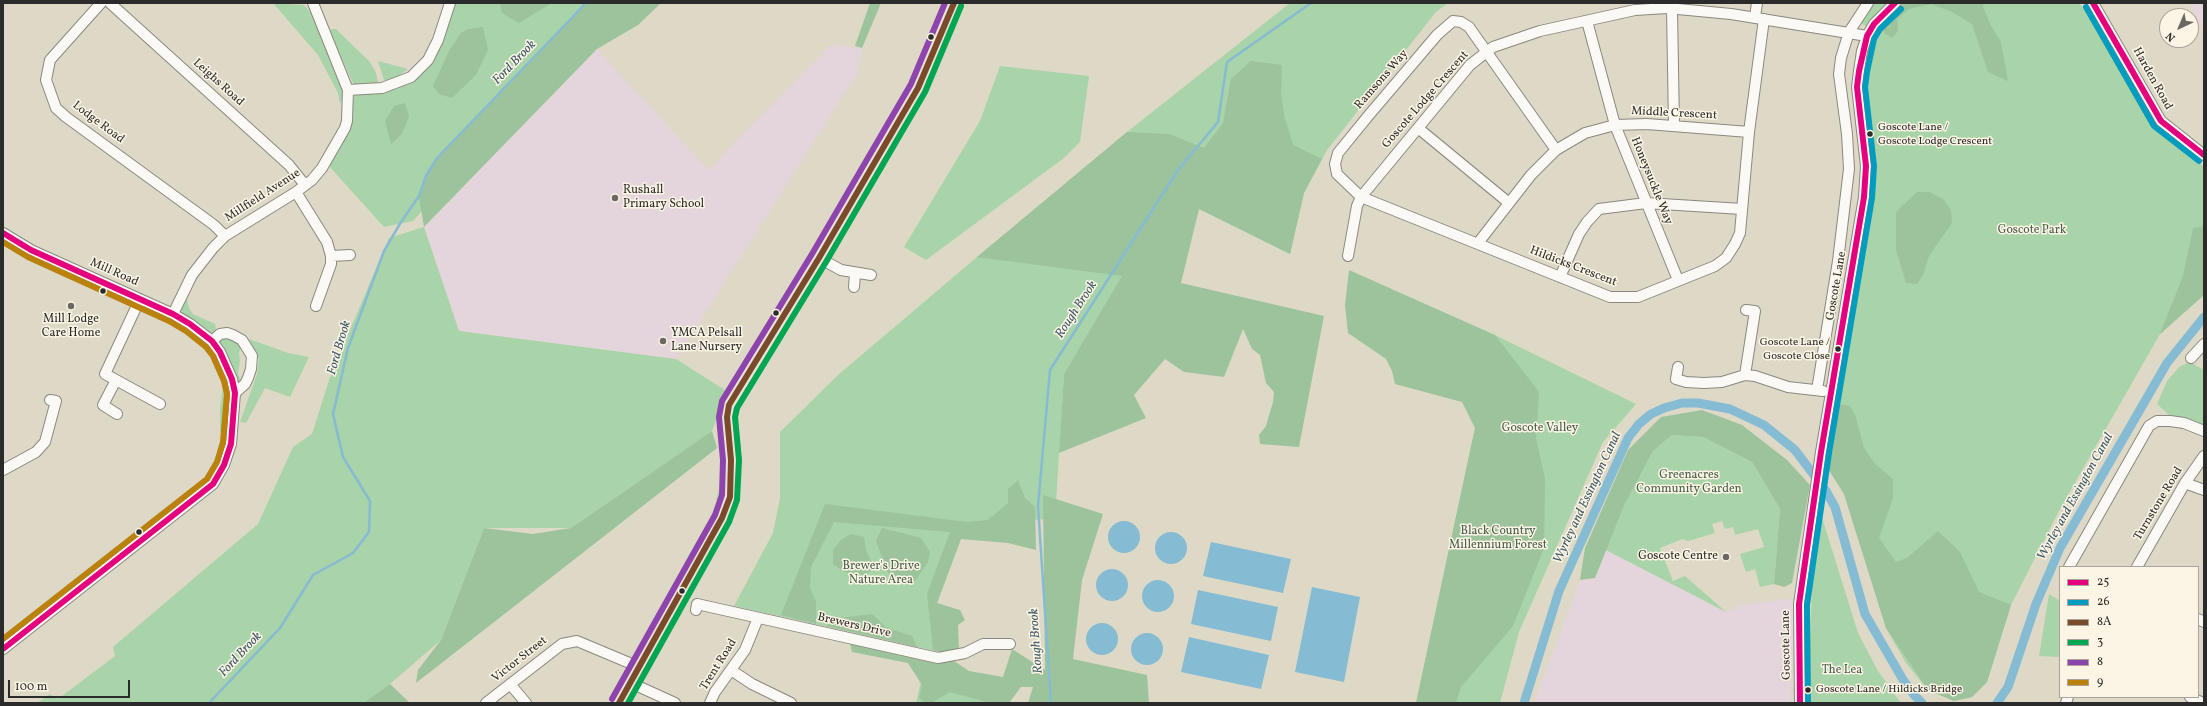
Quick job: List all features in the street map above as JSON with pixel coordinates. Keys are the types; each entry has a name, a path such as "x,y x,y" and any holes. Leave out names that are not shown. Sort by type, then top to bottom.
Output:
{"main road":[{"path":"619,703 722,518 730,497 731,467 727,425 729,405 819,258 918,88 954,3"}],"street":[{"name":"Lodge Road","path":"101,3 50,60 46,80 56,108 66,117 214,225 225,236"},
{"name":"Leighs Road","path":"110,3 289,165 305,186"},
{"path":"313,3 348,90 382,88 411,77 428,60 438,40 450,3"},
{"name":"Hildicks Crescent","path":"1361,197 1610,296 1624,298 1638,297 1715,266 1726,258 1740,233 1760,18 1757,3"},
{"name":"Goscote Lane","path":"1816,390 1838,262 1849,168 1847,134 1839,74 1841,58 1849,32 1868,3"},
{"name":"Goscote Lane","path":"1800,703 1799,604 1831,392 1864,197 1866,166 1857,87 1862,51 1867,36 1874,24 1895,3"},
{"name":"Harden Road","path":"2093,3 2162,121 2204,155"},
{"path":"1672,9 1674,126"},
{"name":"Goscote Lodge Crescent","path":"1348,256 1357,206 1361,197 1470,65 1486,52 1510,40 1540,31 1635,10 1672,9 1760,18 1867,36"},
{"name":"Ramsons Way","path":"1361,197 1338,174 1335,164 1338,153 1374,109 1438,35 1453,21 1461,22 1469,27 1486,52"},
{"name":"Honeysuckle Way","path":"1587,21 1614,125 1678,280"},
{"path":"1486,52 1556,150"},
{"name":"Millfield Avenue","path":"173,314 192,275 213,248 225,236 305,186 322,168 345,128 347,121 348,90"},
{"name":"Middle Crescent","path":"1478,243 1531,175 1556,150 1585,133 1614,125 1647,124 1749,132"},
{"path":"1418,128 1509,203"},
{"path":"296,192 327,242 331,256 330,268 316,306"},
{"path":"1560,277 1579,234 1587,222 1599,209 1646,203 1742,209"},
{"name":"Mill Road","path":"3,233 31,250 173,314 212,341 220,352 232,379 235,393"},
{"path":"331,256 350,255"},
{"path":"819,258 841,270 855,274 871,275"},
{"path":"1838,262 1854,263"},
{"path":"854,287 855,274"},
{"path":"140,299 105,374 160,404"},
{"path":"1745,375 1755,311 1746,310"},
{"path":"3,649 213,484 224,465 230,444 235,393 241,389 252,370 252,356 242,340 233,335 227,333 220,334 212,341"},
{"path":"2191,358 2203,350"},
{"path":"1678,367 1676,379 1686,382 1722,382 1745,375 1755,376 1788,387 1831,392"},
{"path":"116,380 103,405 117,414"},
{"path":"3,470 41,447 48,432 56,401 50,400"},
{"path":"2070,566 2149,426 2157,421 2170,421 2184,423 2204,431"},
{"name":"Turnstone Road","path":"2138,566 2185,483 2204,456"},
{"path":"2185,483 2204,490"},
{"name":"Brewers Drive","path":"696,610 698,604 938,658 965,653 983,644 1010,644"},
{"name":"Trent Road","path":"710,703 745,650 758,618"},
{"name":"Victor Street","path":"486,703 562,644 577,641 639,667"},
{"path":"731,670 776,690 791,703"},
{"path":"631,683 675,703"},
{"path":"510,684 526,703"}],"shaded area":[{"path":"2189,3 2204,3 2204,32 2199,23 2199,8 2192,8"},
{"name":"Rushall Primary School","path":"831,45 862,48 858,72 676,359 459,331 424,227 597,49 708,170"},
{"path":"1606,550 1726,612 1744,604 1792,599 1794,628 1790,703 1534,703 1580,580 1595,578"}],"green space":[{"path":"273,3 304,5 311,13 329,52 344,94 340,104 338,93 318,55"},
{"path":"455,3 608,3 413,221 384,227 329,166 349,125 354,97 358,93 399,87 443,42"},
{"path":"500,3 552,3 519,23 502,13"},
{"path":"586,3 661,3 638,25 597,49 424,227 419,196 426,176 437,158"},
{"path":"870,3 881,3 862,48 855,46"},
{"name":"Brewer's Drive Nature Area","path":"1290,3 1448,3 1436,12 1327,150 1304,193 1290,254 1172,195 1064,374 1055,519 967,522 937,603 945,653 734,606 773,533 780,498 780,432 838,375 977,257 1127,132"},
{"path":"1873,3 1886,3 1866,26 1860,23"},
{"name":"Goscote Park","path":"1904,3 2079,3 2094,22 2168,139 2204,167 2204,295 2160,334 2060,509 2011,605 1987,682 1972,697 1954,701 1928,690 1906,663 1886,628 1844,494 1824,462 1863,260 1874,178 1866,108 1868,51 1881,24 1896,8"},
{"path":"1904,3 1984,3 1983,7 1991,26 2001,42 2008,81 1988,72 1972,24 1952,12 1931,4 1909,9 1897,19 1898,31 1892,38 1884,33 1881,24 1896,8"},
{"path":"483,27 488,50 476,75 452,98 439,94 433,86 450,49 461,33 468,29"},
{"path":"332,29 336,29 370,62 376,73 378,82 376,84 354,85 330,32"},
{"path":"378,61 408,69 390,82 384,80"},
{"path":"1251,61 1282,65 1281,93 1284,115 1293,145 1322,159 1304,193 1290,254 1199,209 1181,283 1324,316 1299,447 1260,444 1259,435 1266,426 1273,402 1274,392 1266,383 1260,355 1252,349 1243,329 1224,377 1184,372 1165,359 1134,395 1146,418 1059,453 1064,374 1122,276 977,257 1127,132 1169,134 1204,148 1223,123 1231,79"},
{"path":"1000,66 1089,76 1080,142 1064,158 926,260 904,247 980,121"},
{"path":"405,103 409,117 402,134 391,144 385,121 394,106"},
{"path":"1917,192 1930,192 1943,199 1951,210 1952,223 1929,256 1923,275 1917,284 1906,283 1896,250 1896,212"},
{"path":"2204,226 2204,295 2160,334 2183,276 2193,228"},
{"path":"424,227 459,331 676,359 728,392 722,403 712,431 571,528 484,528 441,640 390,684 363,703 37,703 50,694 58,699 115,656 113,647 258,524 293,447 312,434 330,377 389,238"},
{"name":"Black Country Millennium Forest","path":"1349,270 1495,335 1539,392 1536,438 1545,479 1544,548 1513,626 1461,687 1456,703 1416,703 1475,428 1462,402 1395,384 1392,371 1386,359 1348,333 1345,305"},
{"path":"187,299 189,308 193,314 215,324 215,332 210,333 184,315 181,310"},
{"name":"Black Country Millennium Forest","path":"1495,335 1636,404 1603,442 1519,632 1500,703 1416,703"},
{"path":"225,337 241,345 238,374 241,380 238,383 231,362 219,341"},
{"path":"249,339 288,353 309,357 290,397 265,388 246,423 240,422 257,374 259,359"},
{"path":"2190,362 2204,370 2204,427 2169,415 2157,404 2167,381 2179,367"},
{"path":"226,385 229,387 225,434 223,434 220,432 220,408 223,387"},
{"path":"1835,404 1850,406 1855,415 1864,448 1875,464 1893,479 1893,498 1879,538 1896,562 1907,558 1938,531 1960,552 1979,592 2011,605 1987,682 1972,697 1954,701 1928,690 1886,628 1844,494 1824,462"},
{"path":"1702,410 1742,425 1787,460 1810,485 1792,583 1784,587 1774,584 1780,509 1752,462 1703,437 1672,435 1653,451 1624,506 1595,578 1580,580 1585,548 1628,450 1661,417"},
{"path":"712,431 717,448 416,683 418,670 441,640 484,528 533,534 571,528"},
{"name":"Greenacres Community Garden","path":"1672,435 1703,437 1752,462 1780,509 1774,584 1760,587 1755,569 1746,572 1740,554 1764,547 1758,529 1735,535 1733,527 1725,529 1722,521 1712,524 1715,533 1688,541 1682,539 1660,548 1673,581 1685,576 1726,612 1606,550 1624,506 1653,451"},
{"path":"730,468 724,499 716,500 723,476"},
{"path":"1018,480 1025,498 1035,507 1036,550 1008,543 961,539 937,603 960,610 965,620 958,625 959,652 945,653 933,650 927,594 950,532 834,522 811,567 810,588 816,602 816,624 781,615 825,504 967,522 988,520 1008,503 1008,489"},
{"path":"1043,495 1103,514 1082,580 1073,659 1147,675 1149,703 1028,703 1033,687 1021,687 1009,703 990,703 950,692 931,703 925,703 919,698 922,685 908,663 852,652 850,643 951,659 969,671 1003,677 1012,649 1045,670"},
{"name":"The Lea","path":"1815,495 1858,633 1878,671 1901,703 1808,703"},
{"path":"882,528 921,538 930,552 928,562 915,581 903,582 888,573 876,541"},
{"path":"851,534 864,537 866,550 872,563 870,571 864,575 844,572 833,564 833,550 841,540"},
{"path":"2049,594 2059,600 2059,657 2039,656"},
{"path":"872,614 887,628 912,636 917,647 826,626 839,618"},
{"path":"925,664 1013,703 916,703"},
{"path":"390,684 410,703 363,703"}],"water":[{"path":"1121,521 1127,521 1137,528 1140,537 1139,543 1133,550 1127,553 1121,553 1111,546 1108,540 1108,534 1115,524"},
{"path":"1168,532 1174,532 1184,539 1187,548 1186,554 1180,561 1174,564 1168,564 1158,557 1155,551 1155,545 1162,535"},
{"path":"1211,542 1291,559 1283,593 1203,576"},
{"path":"1109,569 1115,569 1125,576 1128,585 1127,591 1121,598 1115,601 1109,601 1099,594 1096,588 1096,582 1103,572"},
{"path":"1155,580 1161,580 1171,587 1174,596 1173,602 1167,609 1161,612 1155,612 1145,605 1142,599 1142,593 1149,583"},
{"path":"1312,587 1360,597 1344,682 1295,672"},
{"path":"1198,590 1278,607 1271,641 1191,624"},
{"path":"1099,623 1105,623 1115,630 1118,639 1117,645 1111,652 1105,655 1099,655 1089,648 1086,642 1086,636 1093,626"},
{"path":"1144,633 1150,633 1160,640 1163,649 1162,655 1156,662 1150,665 1144,665 1134,658 1131,652 1131,646 1138,636"},
{"path":"1189,637 1269,655 1261,689 1181,672"}],"waterway":[{"name":"Ford Brook","path":"209,703 280,628 313,575 353,553 369,532 370,501 343,457 333,414 348,348 384,251 401,222 419,196 426,176 437,158 586,3"},
{"name":"Rough Brook","path":"1051,703 1038,506 1050,370 1178,170 1218,122 1227,62 1311,3"},
{"name":"Wyrley and Essington Canal","path":"1997,703 2008,687 2036,604 2060,548 2167,363 2204,317"},
{"name":"Wyrley and Essington Canal","path":"1524,703 1559,591 1628,438 1639,424 1651,414 1664,408 1682,403 1698,403 1730,409 1764,425 1795,450 1826,491 1835,507 1865,614 1902,678 1914,695 1922,703"}],"transit line":[{"name":"8","path":"612,699 715,515 722,495 723,460 719,417 722,401 812,254 911,84 945,3"},
{"name":"8A","path":"619,703 722,518 730,497 731,460 727,417 729,405 819,258 918,88 954,3"},
{"name":"25","path":"1800,703 1799,604 1821,452 1864,197 1866,166 1857,87 1859,71 1867,36 1874,24 1895,3"},
{"name":"25","path":"2093,3 2161,121 2204,155"},
{"name":"3","path":"628,703 729,522 737,500 739,460 735,417 737,408 826,262 925,92 961,6"},
{"name":"26","path":"2086,7 2154,126 2199,161"},
{"name":"26","path":"1808,703 1807,605 1829,453 1872,198 1874,166 1865,87 1867,72 1874,39 1880,29 1901,9"},
{"name":"25","path":"3,233 31,250 173,314 190,324 212,341 220,352 232,379 235,393 231,444 224,465 213,484 3,649"},
{"name":"9","path":"3,242 28,257 169,321 186,331 206,347 213,356 224,381 227,394 223,442 217,462 207,479 3,639"}],"place":[{"name":"Goscote Lane / Goscote Lodge Crescent","path":"1870,134"},
{"name":"Rushall Primary School","path":"615,198"},
{"name":"Mill Lodge Care Home","path":"71,306"},
{"name":"YMCA Pelsall Lane Nursery","path":"663,341"},
{"name":"Goscote Lane / Goscote Close","path":"1838,349"},
{"name":"Goscote Centre","path":"1726,557"},
{"name":"Goscote Lane / Hildicks Bridge","path":"1808,690"}],"park label":[{"name":"Goscote Valley","path":"1540,429"}]}
